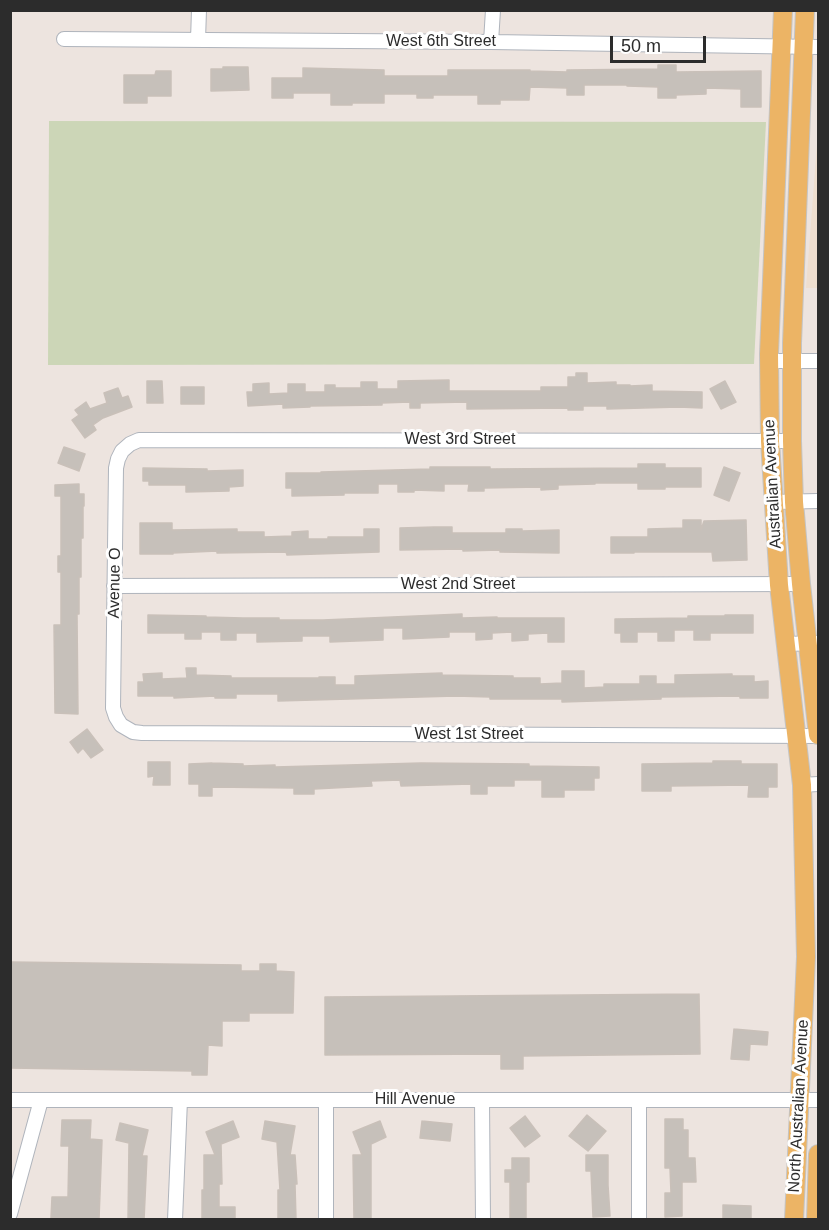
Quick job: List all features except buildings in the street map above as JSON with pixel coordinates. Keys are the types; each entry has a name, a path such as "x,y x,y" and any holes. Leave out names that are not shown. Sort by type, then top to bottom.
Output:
{"main road":[{"name":"Australian Avenue","path":"783,10 769,361 770,441 779,585 796,736 810,785 806,957"},
{"name":"Australian Avenue","path":"805,10 811,47 791,361 792,441 794,502 801,584 813,643 819,735"},
{"name":"North Australian Avenue","path":"794,1220 806,957"},
{"name":"North Australian Avenue","path":"816,1220 819,1154"}],"street":[{"path":"198,40 199,10"},
{"path":"491,42 493,10"},
{"name":"West 6th Street","path":"64,39 811,47"},
{"path":"769,361 819,361"},
{"name":"West 3rd Street","path":"130,444 138,440 792,441"},
{"name":"Avenue O","path":"121,724 113,708 116,468 122,451 130,444"},
{"path":"773,502 819,501"},
{"name":"West 2nd Street","path":"114,586 801,584"},
{"path":"786,644 813,643"},
{"name":"West 1st Street","path":"121,724 133,732 142,733 819,735"},
{"name":"Hill Avenue","path":"10,1100 819,1100"},
{"path":"10,1214 41,1100"},
{"path":"175,1220 180,1100"},
{"path":"482,1100 483,1220"},
{"path":"639,1100 639,1220"},
{"path":"326,1101 326,1220"}],"shaded area":[{"path":"818,131 818,288 806,288"}],"green space":[{"path":"49,121 766,122 754,364 48,365"}]}
